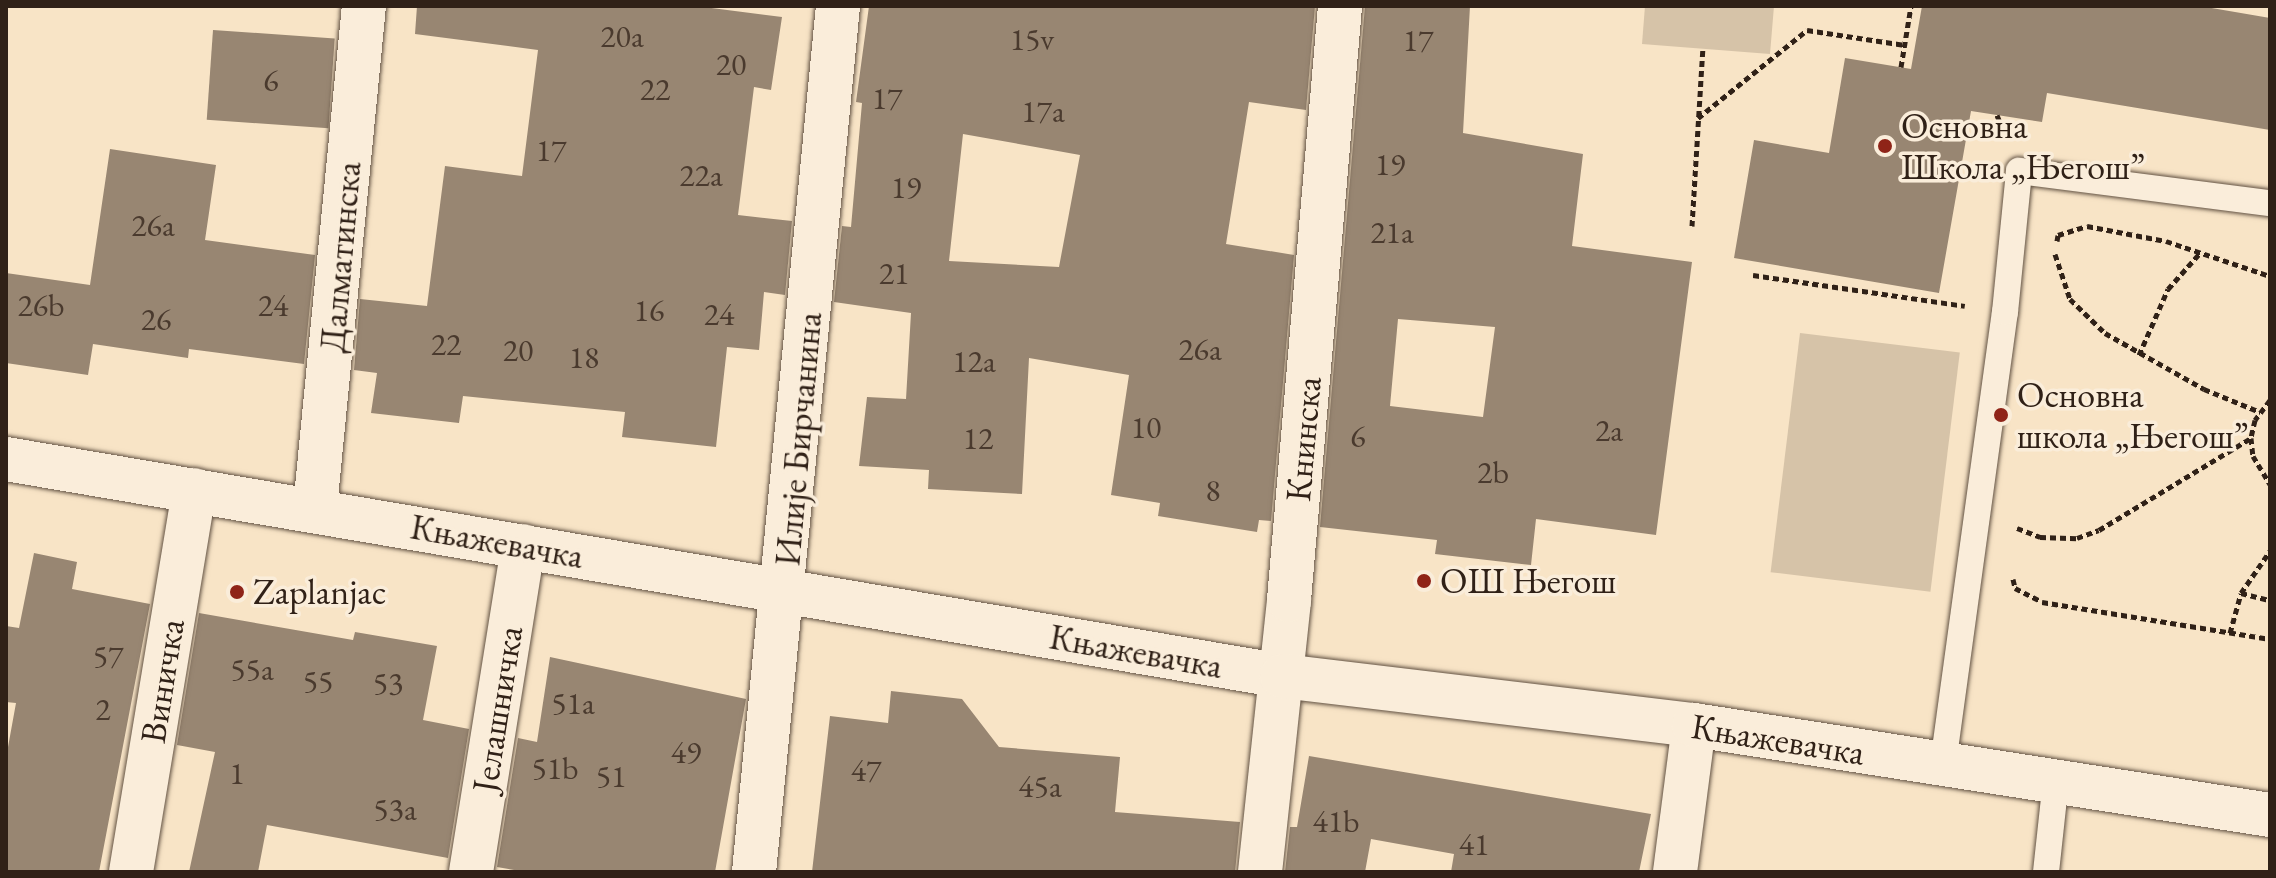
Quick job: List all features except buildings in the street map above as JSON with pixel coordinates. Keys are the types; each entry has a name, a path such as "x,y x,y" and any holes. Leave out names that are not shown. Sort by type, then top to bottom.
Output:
{"street":[{"name":"Далматинска","path":"315,508 364,6"},
{"name":"Илије Бирчанина","path":"754,872 838,6"},
{"name":"Книнска","path":"1260,872 1282,676 1340,6"},
{"name":"Књажевачка","path":"6,459 315,508 1282,676 1694,725 2270,815"},
{"name":"Виничка","path":"131,872 194,490"},
{"name":"Јелашничка","path":"471,872 523,546"},
{"path":"1675,872 1694,725"}],"lane":[{"path":"1943,764 2005,312 2019,171 2270,203"},
{"path":"2046,872 2056,780"}],"path":[{"path":"1901,67 1911,6"},
{"path":"1698,118 1807,30 1905,45"},
{"path":"1692,226 1703,48"},
{"path":"2051,270 2058,235 2087,226 2201,252 2270,276"},
{"path":"2139,355 2168,289 2201,252"},
{"path":"2055,253 2070,299 2105,333 2139,355 2260,412"},
{"path":"1753,275 2005,312"},
{"path":"2270,400 2260,412 2251,438 2256,464 2270,484"},
{"path":"2012,526 2040,537 2077,538 2099,530 2251,438"},
{"path":"2010,541 2014,511"},
{"path":"2230,633 2241,593 2270,551"},
{"path":"2010,567 2015,588 2042,602 2270,639"},
{"path":"2241,593 2270,600"}],"shaded area":[{"path":"1645,6 1774,6 1770,54 1642,44"},
{"path":"1800,333 1960,353 1930,592 1771,572"}],"place":[{"name":"Основна Школа „Његош”","path":"1885,146"},
{"name":"Основна школа „Његош”","path":"2001,415"},
{"name":"ОШ Његош","path":"1424,581"},
{"name":"Zaplanjac","path":"237,592"}]}
